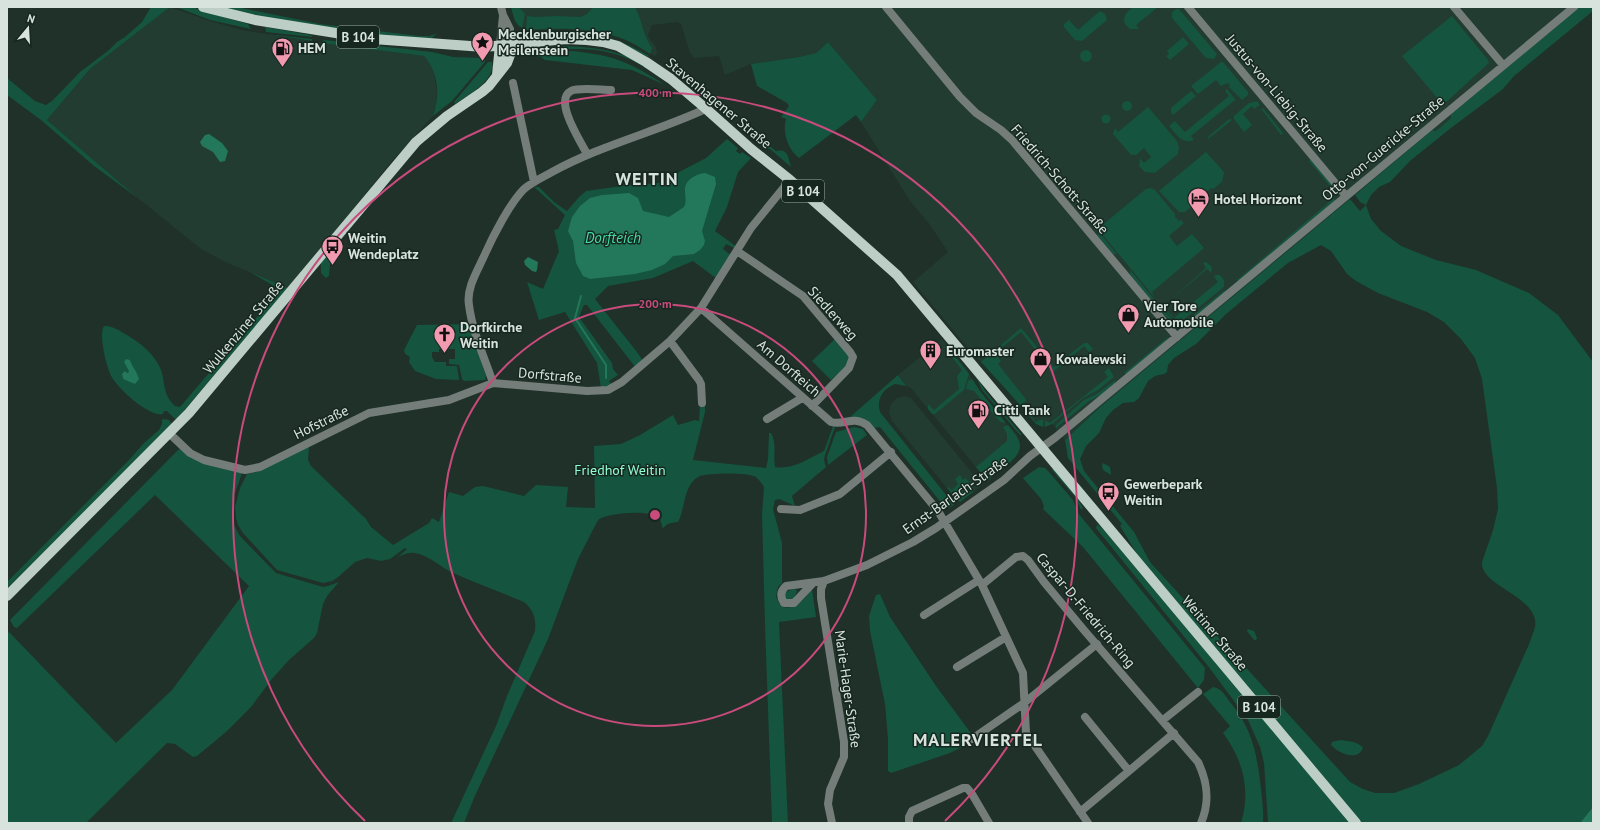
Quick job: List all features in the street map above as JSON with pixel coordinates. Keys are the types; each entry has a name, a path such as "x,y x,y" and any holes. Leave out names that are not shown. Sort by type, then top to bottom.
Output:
{"main road":[{"name":"Stavenhagener Straße","path":"203,7 255,20 373,39 484,47 566,40 603,42 618,46 646,62 671,79 751,149 790,180 897,275 1053,460"},
{"name":"Wulkenziner Straße","path":"7,596 170,434 411,148 447,116 482,92 497,75 505,45"},
{"name":"Weitiner Straße","path":"1053,460 1356,823"}],"street":[{"name":"Friedrich-Schott-Straße","path":"886,7 960,97 976,113 1001,130 1012,140 1178,337"},
{"name":"Justus-von-Liebig-Straße","path":"1188,7 1346,196"},
{"path":"1454,7 1503,65"},
{"name":"Otto-von-Guericke-Straße","path":"1042,447 1178,337 1574,7"},
{"path":"502,11 505,45"},
{"path":"513,83 534,182"},
{"path":"587,154 565,111 564,99 567,94 576,90 611,90"},
{"path":"493,383 472,320 469,296 471,286 488,248 518,195 534,182 587,154 672,124 701,111 704,107"},
{"name":"Dorfstraße","path":"493,383 587,391 608,390 622,382 670,341 701,308 751,228 790,180"},
{"name":"Siedlerweg","path":"737,251 802,296 853,357 849,368 812,406"},
{"name":"Am Dorfteich","path":"701,308 802,398 834,423 855,420 867,425 891,452"},
{"path":"670,341 699,380 701,384 702,403"},
{"name":"Hofstraße","path":"170,434 190,453 204,460 241,470 251,470 260,467 369,412 449,400 493,383"},
{"path":"767,419 802,398"},
{"name":"Ernst-Barlach-Straße","path":"813,583 867,565 894,552 945,522 1004,480 1042,447"},
{"path":"780,509 800,510 840,494 891,452 945,522 980,583 1023,673 1025,727 1030,739 1088,823"},
{"name":"Caspar-D.-Friedrich-Ring","path":"980,583 1016,557 1023,556 1028,560 1044,582 1198,762 1204,774 1207,800 1201,823"},
{"name":"Marie-Hager-Straße","path":"824,580 821,588 821,598 844,742 844,757 830,790 828,804 832,823"},
{"path":"924,615 980,583"},
{"path":"957,667 1006,637"},
{"path":"972,739 1024,703 1097,644"},
{"path":"1163,720 1198,692"},
{"path":"1085,717 1129,771"},
{"path":"1080,812 1174,733"},
{"path":"909,823 908,817 912,811 963,788 969,790 989,823"}],"shaded area":[{"path":"170,7 242,30 329,44 424,56 434,71 437,92 433,116 392,161 288,288 227,263 201,249 139,199 47,120 90,69"},
{"path":"511,7 1580,7 1451,114 1451,118 1436,131 1432,130 1180,342 1099,408 1065,440 1052,424 1045,427 1036,424 991,372 971,352 913,282 948,252 930,225 910,201 861,122 877,100 828,42 816,53 751,64 725,75 719,56 694,58 690,53 681,24 677,22 652,25 648,36 656,47 657,53 655,56 630,41 606,34 567,29 526,30 518,26"},
{"name":"Citti Tank","path":"942,339 967,370 980,391 1019,440 1020,449 1017,455 991,477 990,480 984,477 911,388 906,386 898,375"},
{"path":"904,396 911,398 982,485 960,502 892,421 889,412 891,404 897,398"}],"green space":[{"path":"151,7 170,7 90,69 47,120 139,199 94,166 41,120 7,95 7,78 35,101 46,105 52,101 80,72 142,22"},
{"path":"176,7 192,7 248,24 251,29 210,20"},
{"path":"215,7 237,7 320,24 419,36 430,36 437,33 432,38 425,39 373,35 319,28"},
{"path":"511,7 519,7 525,14 522,28 513,16"},
{"path":"593,7 635,7 646,38 652,48 650,54 636,45 610,34 574,29 526,30 527,16 580,17 587,14"},
{"path":"1133,7 1158,7 1136,25 1139,29 1130,29 1125,24 1124,19 1127,12"},
{"path":"1580,7 1593,7 1593,11 1514,76 1503,89 1451,128 1410,161 1390,182 1379,187 1371,195 1366,205 1360,202 1355,195 1432,130 1436,131 1451,118 1451,114"},
{"path":"1179,9 1217,54 1214,59 1206,58 1172,18 1172,12"},
{"path":"1100,11 1105,14 1107,20 1082,41 1075,40 1064,27 1064,24 1069,20 1078,30"},
{"path":"1452,16 1489,63 1443,105 1402,56"},
{"path":"265,27 311,35 312,37 266,32"},
{"path":"526,32 576,32 613,39 625,43 649,56 648,57 619,43 589,36 573,34 526,34"},
{"path":"266,34 312,39 312,41"},
{"path":"1183,37 1189,44 1170,60 1166,56 1169,54 1167,51"},
{"path":"324,40 432,52 453,57 484,58 485,62 452,101 433,116 437,100 437,84 433,70 424,56 321,43"},
{"path":"828,42 877,100 861,122 856,115 799,158 789,146 785,135 786,119 781,117 789,106 787,103 757,86 751,64 816,53"},
{"path":"565,46 596,48 625,56 644,65 667,83 629,59 605,52 579,49 529,52 527,50"},
{"path":"1084,50 1088,50 1092,56 1088,62 1084,62 1080,58 1080,54"},
{"path":"572,51 610,57 621,61 631,65 665,85 632,70 545,60 541,57 527,55"},
{"path":"488,62 492,62 490,75 473,92 455,104 454,102"},
{"path":"1223,62 1248,92 1248,95 1242,100 1229,87 1230,85 1228,83 1221,86 1216,80 1198,94 1191,86"},
{"path":"1227,89 1238,103 1235,100 1191,136 1194,140 1183,140 1169,126 1175,121 1185,132 1229,96 1225,91"},
{"path":"1191,91 1196,96 1173,115 1171,108"},
{"path":"1127,101 1132,106 1127,111 1122,106"},
{"path":"1257,101 1260,105 1254,109 1252,106 1243,114 1252,125 1244,132 1234,119 1234,116 1249,103"},
{"path":"1148,107 1177,141 1179,148 1178,154 1155,173 1145,172 1139,166 1140,159 1138,156 1144,163 1151,157 1144,148 1136,155 1131,155 1113,134 1115,128 1118,132"},
{"path":"1263,108 1283,133 1281,135 1262,110 1257,114"},
{"path":"1106,114 1111,119 1106,124 1101,119"},
{"path":"1229,119 1232,120 1207,140 1209,136"},
{"path":"727,139 738,148 736,151 740,154 742,152 751,158 738,172 727,207 715,231 737,247 736,249 726,244 723,249 732,256 717,279 693,261 653,278 608,286 595,299 643,361 636,368 587,305 584,305 579,317 612,363 613,369 618,375 609,381 612,385 601,388 597,363 565,312 539,320 527,282 543,289 559,251 554,230 558,229 565,215 534,187 539,187 554,202 567,211 586,191 658,183 706,158"},
{"path":"763,147 771,147 776,151 780,150 786,152 791,167 770,149"},
{"path":"1206,152 1224,172 1222,182 1213,189 1211,188 1203,195 1202,198 1185,212 1179,212 1159,191"},
{"path":"1312,159 1337,192 1334,191 1309,161"},
{"path":"1151,188 1155,190 1175,214 1175,217 1184,223 1169,236 1177,246 1192,234 1204,248 1152,292 1155,298 1098,229 1146,189"},
{"path":"1334,198 1335,201 1240,281 1237,280"},
{"path":"1350,199 1360,211 1366,205 1371,219 1381,231 1401,246 1436,260 1476,270 1529,293 1558,315 1593,362 1593,807 1580,823 1362,823 1137,554 1120,526 1122,524 1068,458 1065,440 1099,408","holes":["1321,245 1331,251 1347,274 1356,281 1378,293 1427,312 1444,322 1461,339 1475,358 1482,379 1497,488 1498,509 1493,530 1482,562 1484,571 1490,578 1529,607 1534,616 1535,627 1530,642 1488,736 1482,746 1459,765 1419,784 1394,793 1375,793 1350,782 1150,562 1134,532 1084,471 1080,459 1086,446 1099,433 1106,418 1113,410 1123,403 1134,402 1139,398 1148,381 1155,376 1167,372 1168,365 1174,358 1196,344 1226,314 1288,263"]},
{"path":"1098,231 1117,254 1113,254 1098,236"},
{"path":"333,247 329,276 326,278 321,273 321,261"},
{"path":"1206,262 1212,267 1211,273 1207,269 1168,302 1206,268 1203,263"},
{"path":"1130,270 1154,299 1151,300 1130,274"},
{"path":"250,272 288,288 176,420 167,411 164,411 163,414 157,414 143,407 122,390 113,379 108,368 104,352 102,330 104,326 113,327 122,332 151,354 163,375 168,397 175,406 180,407 274,297 276,291 274,286","holes":["130,360 132,367 130,381 123,379 122,373 124,371 128,373 130,371 128,366"]},
{"path":"1215,275 1220,275 1224,280 1224,287 1183,320 1176,320 1172,318 1160,303 1174,318 1218,282 1214,277"},
{"path":"1225,290 1226,293 1187,324 1182,324"},
{"path":"1157,303 1171,318 1179,323 1179,325 1169,320 1156,305"},
{"path":"469,324 486,376 485,380 464,381 462,379 459,365 449,364 449,359 455,359 455,349 439,349 439,352 432,352 432,357 435,362 446,362 446,366 457,366 458,380 436,379 415,371 409,362 410,357 405,354 404,350 417,325"},
{"path":"1021,328 1054,367 1084,343 1088,343 1093,349 1089,352 1084,346 1053,372 1021,332 995,353 1001,361 998,364 1025,398 1026,401 1022,404 1022,407 981,362"},
{"path":"1168,337 1165,343 1127,374 1124,373"},
{"path":"835,339 849,354 849,364 831,380 812,361"},
{"path":"946,345 969,374 964,390 935,414 932,414 928,409 928,404 934,410 959,389 957,376 962,370 944,347"},
{"path":"1109,368 1114,377 1098,390 1083,398 1052,424 1045,427 1045,420 1050,423 1108,377 1104,372"},
{"path":"975,374 985,391 1022,435 1020,435 982,390"},
{"path":"898,375 906,386 895,384 884,392 879,403 880,412 954,505 949,508 943,505 880,427 874,428 862,418 850,417"},
{"path":"972,379 1006,423 1000,422 974,391 966,389 968,381"},
{"path":"1115,380 1115,384 1101,395 1089,401 1056,428 1056,425 1084,400 1098,393"},
{"name":"Friedhof Weitin","path":"705,404 705,412 693,460 766,468 768,459 769,433 771,433 774,441 775,467 788,467 800,463 824,451 833,426 835,427 825,455 824,460 826,467 792,496 795,506 779,499 775,500 773,509 782,543 782,583 778,587 776,596 779,603 783,607 792,607 800,603 812,589 816,617 779,622 788,823 772,823 762,515 764,487 756,477 751,475 720,474 700,476 693,481 687,491 678,522 667,524 663,529 659,518 654,515 647,514 628,513 610,515 598,520 578,559 548,639 474,798 464,823 451,823 496,726 507,696 535,631 535,618 530,608 524,602 453,573 420,554 406,554 393,561 407,549 405,548 390,559 381,561 367,558 355,562 337,578 323,583 277,570 243,533 238,525 235,507 240,488 247,474 257,472 309,446 308,460 311,466 366,519 371,527 393,545 429,523 432,518 439,522 449,492 463,496 475,487 483,486 524,496 536,485 568,487 566,507 595,508 594,446 621,444 640,435 673,415 678,425 695,420 699,421 700,405"},
{"path":"1025,409 1036,422 1043,420 1043,427 1036,424 1024,410"},
{"path":"162,420 169,420 172,424 130,468 7,588 7,582 128,461 144,443 159,430"},
{"path":"1008,425 1019,441 1019,452 1011,462 991,477 990,480 984,477 976,467 1007,441 1007,434 1003,427"},
{"path":"854,427 863,429 867,435 828,465 827,457 836,432"},
{"path":"179,449 242,473 234,496 232,519 240,536 276,573 323,587 339,582 327,596 323,604 317,633 314,638 289,660 271,680 251,707 226,732 197,756 193,757 175,744 167,743 86,823 7,823 7,634 9,632 116,743 172,690 249,586 155,495 17,628 14,627 10,620"},
{"path":"1103,463 1110,467 1111,475 1103,470"},
{"path":"1039,467 1045,468 1073,500 1078,513 1205,668 1204,680 1198,688 1083,547 1043,509 1044,506 1041,499 1023,478"},
{"path":"1053,468 1073,491 1083,508 1081,510 1076,498 1052,470"},
{"path":"960,475 963,480 966,478 972,487 973,492 960,502 947,488 949,487 952,490 958,484 955,479"},
{"path":"1097,524 1110,535 1351,823 1268,823 1264,763 1260,747 1248,720 1208,666 1096,528"},
{"path":"794,589 797,590 793,599 787,600 785,598 785,592"},
{"path":"880,594 890,617 936,686 976,740 950,753 891,773 888,771 888,739 885,704 870,631 869,616 876,595"},
{"path":"1248,629 1254,631 1257,638 1256,640 1254,640 1247,631"},
{"path":"1213,687 1221,690 1225,694 1238,712 1253,743 1258,765 1263,806 1263,823 1241,823 1245,799 1243,776 1236,754 1223,733 1230,726 1203,694"},
{"path":"1340,740 1355,743 1363,748 1356,755 1347,755 1338,751 1331,745 1332,742"}],"water":[{"path":"209,134 222,143 228,151 225,161 220,162 213,152 202,146 200,142 205,135"},
{"name":"Dorfteich","path":"705,173 715,177 716,184 702,231 705,241 700,250 694,254 673,256 665,264 652,270 635,274 590,279 583,276 576,263 573,241 568,231 572,217 580,206 590,198 602,195 629,193 638,198 643,211 669,217 684,207 686,201 686,184 694,176"},
{"path":"528,257 538,262 536,272 532,271 525,265 524,261"},
{"path":"126,359 130,360 138,376 139,379 135,384 123,379 122,374 124,371 128,373 129,371 124,362"},
{"path":"1593,807 1593,823 1580,823"}],"waterway":[{"path":"581,296 575,318 606,365 606,378"}],"place":[{"name":"Mecklenburgischer Meilenstein","path":"483,62"},
{"name":"HEM","path":"283,68"},
{"name":"Hotel Horizont","path":"1199,218"},
{"name":"Weitin Wendeplatz","path":"332,266"},
{"name":"Vier Tore Automobile","path":"1129,334"},
{"name":"Dorfkirche Weitin","path":"445,354"},
{"name":"Euromaster","path":"930,370"},
{"name":"Kowalewski","path":"1040,378"},
{"name":"Citti Tank","path":"978,430"},
{"name":"Gewerbepark Weitin","path":"1108,512"}],"district":[{"name":"WEITIN","path":"647,178"},
{"name":"MALERVIERTEL","path":"978,739"}]}
